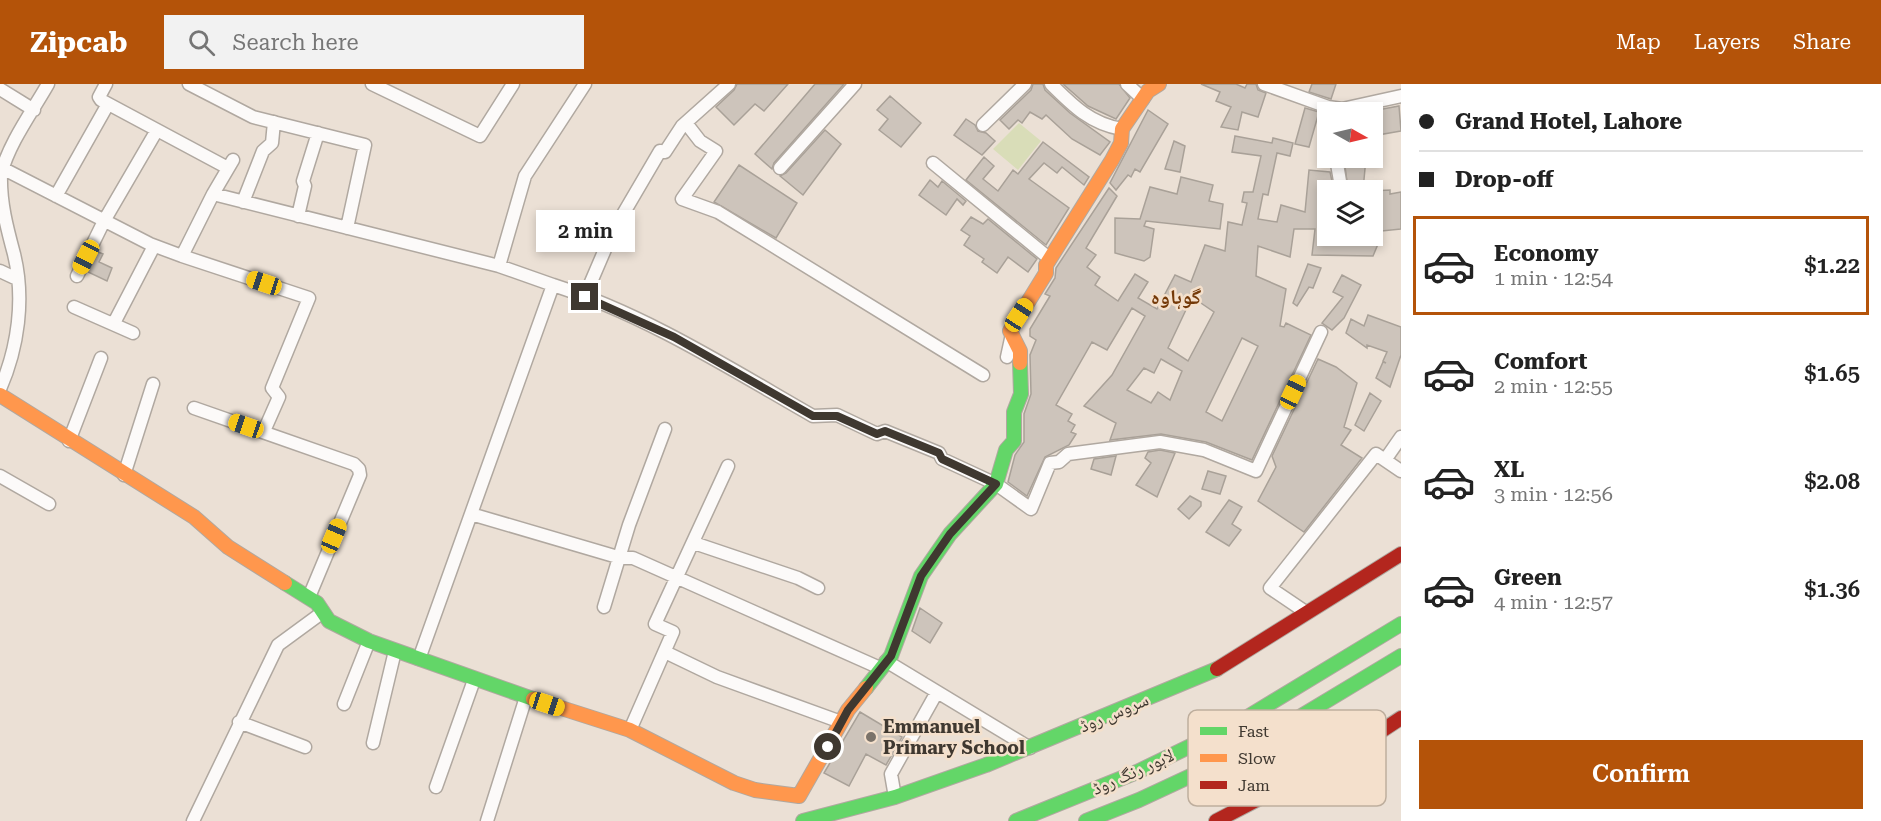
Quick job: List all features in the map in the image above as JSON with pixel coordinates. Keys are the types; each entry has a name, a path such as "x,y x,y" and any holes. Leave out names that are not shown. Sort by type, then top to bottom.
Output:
{"main road":[{"path":"0,395 69,441 194,517 228,547 309,597 336,625 394,651 474,680 630,730 734,783 755,790 799,796 842,723 891,656 921,576 950,534 996,484 1006,450 1014,441 1014,412 1021,394 1020,351 1010,331 1046,273 1050,260 1113,160 1121,143 1122,129 1148,91 1159,84"},
{"name":"سروس روڈ","path":"803,821 895,797 1030,748 1218,669 1401,554"},
{"name":"لاہور رنگ روڈ","path":"1259,710 1401,624"},
{"name":"لاہور رنگ روڈ","path":"1311,710 1401,656"},
{"path":"1386,728 1401,718"},
{"name":"لاہور رنگ روڈ","path":"1017,821 1137,772 1188,747"},
{"name":"لاہور رنگ روڈ","path":"1086,821 1188,777"},
{"path":"1216,821 1245,806"}],"street":[{"path":"0,389 12,360 18,324 14,254 3,223 0,194 2,168 48,84"},
{"path":"106,84 99,97 108,104 230,164 182,256"},
{"path":"189,84 254,117 365,145 347,228"},
{"path":"372,84 480,136 513,84"},
{"path":"499,266 525,176 585,84"},
{"path":"585,297 612,233 660,151 665,152 686,123 729,84"},
{"path":"780,168 855,84"},
{"path":"983,125 1025,84"},
{"path":"1052,84 1088,118 1102,126 1122,129"},
{"path":"1126,84 1143,99"},
{"path":"1264,84 1317,105"},
{"path":"0,89 34,110"},
{"path":"1374,102 1401,96"},
{"path":"56,196 108,104"},
{"path":"243,202 262,151 272,143 274,122"},
{"path":"686,123 700,141 716,151 682,199 718,212 983,375"},
{"path":"76,276 104,221 158,130"},
{"path":"298,216 305,186 303,181 318,133"},
{"path":"933,163 1050,260"},
{"path":"2,168 154,246 309,298 272,388 279,397 264,432"},
{"path":"213,194 499,266 585,297 674,337 813,416 837,416 877,434 885,431 939,453 942,459 996,484 1031,509 1050,463 1059,462 1068,454 1160,442 1204,450 1256,471 1321,332"},
{"path":"114,323 154,246"},
{"path":"0,271 17,279"},
{"path":"419,659 553,285"},
{"path":"74,307 134,333"},
{"path":"1006,357 1012,334"},
{"path":"69,441 101,358"},
{"path":"124,475 153,384"},
{"path":"194,408 354,464 360,469 360,475 309,597"},
{"path":"604,608 621,558 629,525 665,429"},
{"path":"1385,460 1401,437"},
{"path":"1307,613 1270,588 1376,454 1401,471"},
{"path":"630,730 673,633 654,624 694,543 728,466"},
{"path":"0,476 49,504"},
{"path":"471,514 621,558 633,558 883,665 937,692 1030,748"},
{"path":"694,543 798,578 818,588"},
{"path":"193,821 278,645 323,612"},
{"path":"344,704 369,641"},
{"path":"373,743 394,651"},
{"path":"665,652 717,677 842,723"},
{"path":"436,788 474,680"},
{"path":"895,797 891,774 937,692"},
{"path":"491,820 526,698"},
{"path":"239,722 305,747"}],"green space":[{"path":"1019,123 1041,141 1018,170 993,149"}],"building":[{"path":"737,84 788,84 764,111 755,104 734,125 716,107 734,90"},
{"path":"815,84 844,84 774,163 772,169 755,154"},
{"path":"1033,84 1043,84 1045,90 1070,113 1110,142 1100,155 1072,139 1046,115 1042,119 1030,112 1022,123 1018,120 1009,129 1000,120 1031,90"},
{"path":"1063,84 1119,84 1130,98 1116,119 1088,106"},
{"path":"1201,84 1236,84 1245,88 1247,84 1256,84 1258,90 1266,93 1258,117 1242,112 1238,130 1221,127 1231,107 1216,101 1220,92"},
{"path":"1312,84 1336,84 1331,99 1309,92"},
{"path":"890,96 921,123 901,147 879,130 888,119 877,110"},
{"path":"1399,106 1401,131 1383,134 1383,109"},
{"path":"1305,108 1317,111 1309,147 1295,144"},
{"path":"1148,110 1168,124 1140,172 1135,169 1131,177 1128,175 1116,190 1110,183"},
{"path":"966,119 975,125 978,131 986,133 995,141 982,155 954,135"},
{"path":"825,130 841,144 803,195 780,176 786,173"},
{"path":"1235,136 1272,143 1273,138 1293,143 1290,156 1277,153 1268,195 1263,194 1258,219 1277,222 1281,205 1305,212 1309,170 1330,172 1332,180 1317,180 1317,246 1377,246 1373,256 1312,255 1315,229 1294,229 1290,257 1258,246 1256,276 1286,289 1280,326 1284,327 1286,323 1311,335 1252,460 1206,442 1161,434 1110,440 1116,423 1084,406 1112,375 1145,316 1132,308 1107,350 1092,342 1056,405 1072,414 1068,421 1075,425 1071,432 1076,434 1069,445 1045,457 1027,496 1008,482 1015,455 1024,442 1024,414 1031,394 1030,355 1036,340 1030,336 1030,329 1050,296 1045,294 1055,278 1056,268 1109,188 1117,196 1086,248 1096,255 1087,267 1100,277 1095,285 1118,301 1135,274 1148,282 1138,298 1157,309 1175,275 1191,282 1205,245 1225,251 1228,222 1242,225 1247,203 1242,202 1244,192 1253,192 1261,156 1232,152","holes":["1192,297 1214,312 1188,361 1168,348","1242,338 1258,346 1222,421 1206,412","1161,359 1182,371 1170,400 1158,392 1151,403 1127,390 1144,368 1154,373"]},
{"path":"1174,141 1185,146 1180,172 1165,169"},
{"path":"1043,142 1089,177 1084,185 1062,167 1057,173 1044,163 1029,179 1069,208 1046,245 966,180 984,157 994,166 983,179 998,191 1013,170 1018,174"},
{"path":"739,165 797,203 776,238 714,202"},
{"path":"1345,168 1365,168 1364,180 1347,180"},
{"path":"1181,177 1213,185 1209,201 1223,204 1220,229 1146,221 1144,226 1154,229 1150,257 1144,261 1115,253 1115,218 1140,219 1150,187 1177,194"},
{"path":"930,180 938,187 942,181 966,201 963,205 957,199 946,215 919,195"},
{"path":"1383,190 1390,190 1390,194 1401,192 1401,229 1383,231"},
{"path":"971,217 983,224 988,219 1037,259 1028,272 1008,257 997,273 982,262 984,259 964,245 970,236 961,230"},
{"path":"98,252 103,254 99,262 112,268 107,281 88,272"},
{"path":"1308,264 1321,268 1313,288 1309,287 1297,306 1293,303"},
{"path":"1342,275 1361,285 1344,318 1332,330 1322,323 1343,297 1333,292"},
{"path":"1368,315 1401,327 1401,355 1390,387 1376,378 1383,362 1386,363 1383,361 1387,352 1367,345 1367,348 1346,333 1351,319 1364,326"},
{"path":"1318,359 1336,367 1357,383 1344,427 1351,430 1341,445 1362,458 1304,532 1258,501 1276,467 1272,456"},
{"path":"1370,393 1381,401 1364,431 1355,425"},
{"path":"1160,450 1175,453 1157,497 1136,485 1151,463 1145,458 1148,452"},
{"path":"1116,456 1111,475 1091,469 1094,459"},
{"path":"1208,471 1226,476 1220,494 1202,489"},
{"path":"1190,496 1201,502 1201,506 1189,519 1178,509"},
{"path":"1229,500 1242,507 1232,524 1241,530 1229,546 1206,532"},
{"path":"920,608 942,623 930,643 912,631"},
{"name":"Emmanuel Primary School","path":"860,712 902,737 886,765 866,754 849,786 824,773"}],"traffic: fast":[{"path":"866,688 891,656 921,576 950,534 996,484 1006,450 1014,441 1014,412 1021,394 1020,363"},
{"path":"285,583 317,603 329,621 369,641 533,699"},
{"path":"1259,710 1401,624"},
{"path":"1311,710 1401,656"},
{"path":"803,821 895,797 986,765 1217,669"},
{"path":"1016,821 1137,772 1188,747"},
{"path":"1086,821 1188,777"}],"traffic: slow":[{"path":"1020,363 1020,351 1010,331 1046,273 1046,265 1112,160 1121,143 1122,129 1148,91 1159,84"},
{"path":"0,395 194,517 228,547 285,583"},
{"path":"533,699 630,730 734,783 755,790 799,796 848,710 866,688"}],"traffic: jam":[{"path":"1217,669 1401,554"},
{"path":"1386,728 1401,718"},
{"path":"1216,821 1245,806"}],"place":[{"name":"Emmanuel Primary School","path":"871,737"}],"district":[{"name":"گوہاوہ","path":"1176,297"}],"route":[{"path":"585,297 674,337 813,416 837,416 877,434 885,431 939,453 942,459 996,484 950,534 921,576 904,616 891,656 871,678 848,710 828,747"}]}
